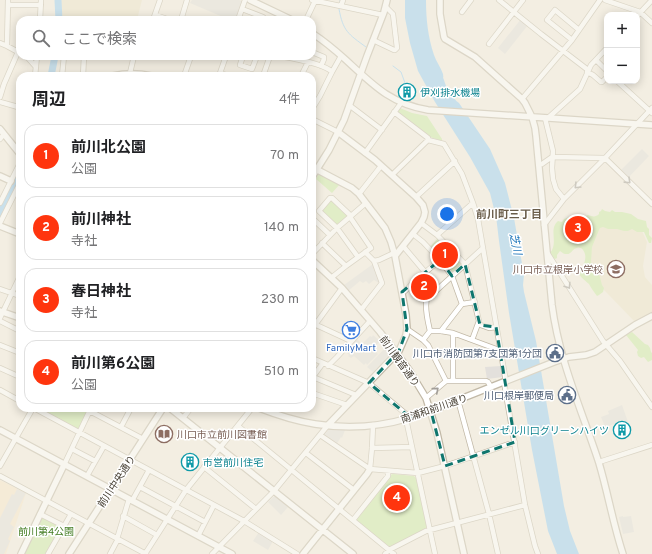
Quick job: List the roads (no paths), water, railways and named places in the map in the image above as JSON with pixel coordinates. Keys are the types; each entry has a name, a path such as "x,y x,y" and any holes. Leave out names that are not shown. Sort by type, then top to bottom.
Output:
{"street":[{"path":"155,16 160,0"},
{"path":"182,16 187,0"},
{"path":"239,16 245,0"},
{"path":"250,0 284,16"},
{"path":"307,16 313,0 383,16"},
{"path":"341,6 343,0"},
{"path":"316,165 338,132 383,16 387,0"},
{"path":"440,0 440,14 445,39 476,59 522,99 532,117 536,136 544,225 557,335 605,484 623,554"},
{"path":"462,12 471,0"},
{"path":"499,0 602,82 604,80"},
{"path":"489,44 523,0"},
{"path":"522,99 572,40 600,0"},
{"path":"605,0 634,12"},
{"path":"640,13 652,0"},
{"path":"7,46 8,3 41,3 40,16"},
{"path":"373,40 394,50 397,48 393,14 386,7"},
{"path":"242,9 260,16"},
{"path":"572,40 547,20 554,10 579,30"},
{"path":"640,15 652,23"},
{"path":"316,36 380,90 400,103 414,108 432,111 652,125"},
{"path":"0,43 16,51"},
{"path":"547,118 580,89 591,65 604,51"},
{"path":"316,54 324,57 321,66"},
{"path":"316,102 341,56"},
{"path":"0,97 2,83 16,58"},
{"path":"30,60 36,67"},
{"path":"36,72 37,60"},
{"path":"62,72 64,60"},
{"path":"83,72 84,60"},
{"path":"130,72 133,60"},
{"path":"185,72 190,60"},
{"path":"220,72 224,60"},
{"path":"242,60 240,65 252,69 255,60"},
{"path":"264,72 269,60"},
{"path":"300,60 321,66 332,72"},
{"path":"596,60 604,68"},
{"path":"303,72 308,62"},
{"path":"544,225 564,199 636,124 651,111 620,84"},
{"path":"0,102 16,106"},
{"path":"366,153 400,103"},
{"path":"349,105 382,130"},
{"path":"394,112 428,138 428,140 444,144 462,174 478,219 525,504 538,554"},
{"path":"547,118 553,151 553,179 556,189 564,199"},
{"path":"316,121 338,132 366,153 424,205 424,217 404,246 394,255 374,261"},
{"path":"0,140 2,132"},
{"path":"2,132 16,149"},
{"path":"392,176 428,140"},
{"path":"542,164 552,157 605,158 652,204"},
{"path":"416,197 455,161"},
{"path":"359,194 381,166"},
{"path":"212,554 274,491 328,425 397,353 404,341 407,329 406,315 391,242 385,228 359,194 352,188 316,169"},
{"path":"0,203 16,171"},
{"path":"0,176 11,181"},
{"path":"16,192 0,225 16,232"},
{"path":"331,278 371,248 350,216 332,198 330,198 320,211 337,228 358,257"},
{"path":"316,250 337,228 366,203"},
{"path":"437,235 473,204"},
{"path":"316,222 330,235"},
{"path":"421,223 437,235 465,264 479,321 472,340"},
{"path":"413,234 440,260 452,276 462,304"},
{"path":"322,243 346,266"},
{"path":"404,246 425,272"},
{"path":"423,340 430,331 425,302 483,248"},
{"path":"361,310 382,283 374,261 365,252"},
{"path":"547,253 606,345 620,361 652,407"},
{"path":"402,292 440,260"},
{"name":"前川観音通り","path":"316,265 342,288 397,353 414,377 426,398 437,433 464,554"},
{"path":"16,285 1,311 0,319 16,329"},
{"path":"316,321 342,288"},
{"path":"0,289 16,294"},
{"path":"441,331 462,304 475,302"},
{"path":"1,311 16,317"},
{"name":"南浦和前川通り","path":"271,412 297,420 328,425 373,425 407,419 554,362 591,354 635,325 652,316"},
{"path":"328,366 370,321"},
{"path":"478,324 489,328 496,327"},
{"path":"316,326 351,341"},
{"path":"407,329 428,345 446,382"},
{"path":"430,331 453,333 498,350 500,349"},
{"path":"453,333 453,381"},
{"path":"0,345 16,351"},
{"path":"316,360 368,383 406,414 435,554"},
{"path":"316,372 323,363"},
{"path":"0,368 16,375"},
{"path":"316,379 356,395"},
{"path":"426,398 446,382 486,381 491,387"},
{"path":"0,390 16,399"},
{"path":"316,394 347,405"},
{"path":"458,400 489,514 498,554"},
{"path":"0,466 31,412"},
{"path":"41,412 244,521 297,554"},
{"path":"21,554 89,412"},
{"path":"95,412 143,440"},
{"path":"121,427 129,412"},
{"name":"前川中央通り","path":"69,554 160,412"},
{"path":"175,412 353,554"},
{"path":"183,418 187,412"},
{"path":"0,476 146,554 186,490 249,412"},
{"path":"304,554 370,469 373,425"},
{"path":"238,426 340,509 387,552 394,554"},
{"path":"0,430 232,554"},
{"path":"320,435 370,469 418,473 474,457 515,442"},
{"path":"598,462 652,445"},
{"path":"87,476 104,446"},
{"path":"372,448 412,447"},
{"path":"72,449 95,461"},
{"path":"306,453 354,490"},
{"path":"204,467 256,509"},
{"path":"110,554 118,539 123,516 149,470"},
{"path":"353,520 388,476 388,471"},
{"path":"140,487 205,522"},
{"path":"387,552 430,530 525,504"},
{"path":"198,536 214,505"},
{"path":"40,514 64,526"},
{"path":"48,554 71,514"},
{"path":"123,516 157,535"}],"water":[{"name":"芝川","path":"405,0 426,0 430,41 446,86 490,149 505,183 514,218 524,275 524,292 536,341 564,506 570,531 579,554 557,554 548,531 532,450 509,313 496,216 490,193 418,71 405,18"}],"waterway":[{"path":"58,0 59,16"},
{"path":"339,9 342,22 347,31 366,47"},
{"path":"52,72 54,60"},
{"path":"393,66 401,72 405,83"},
{"path":"0,214 16,181"}],"place":[{"name":"伊刈排水機場","path":"407,92"},
{"name":"春日神社","path":"578,229"},
{"name":"前川北公園","path":"445,255"},
{"name":"川口市立根岸小学校","path":"616,269"},
{"name":"前川神社","path":"424,287"},
{"name":"FamilyMart","path":"351,330"},
{"name":"川口市消防団第7支団第1分団","path":"555,353"},
{"name":"川口根岸郵便局","path":"567,395"},
{"name":"エンゼル川口グリーンハイツ","path":"622,430"},
{"name":"川口市立前川図書館","path":"164,434"},
{"name":"市営前川住宅","path":"190,462"},
{"name":"前川第6公園","path":"397,498"}],"district":[{"name":"前川町三丁目","path":"509,214"}],"park label":[{"name":"前川第4公園","path":"46,531"}]}
